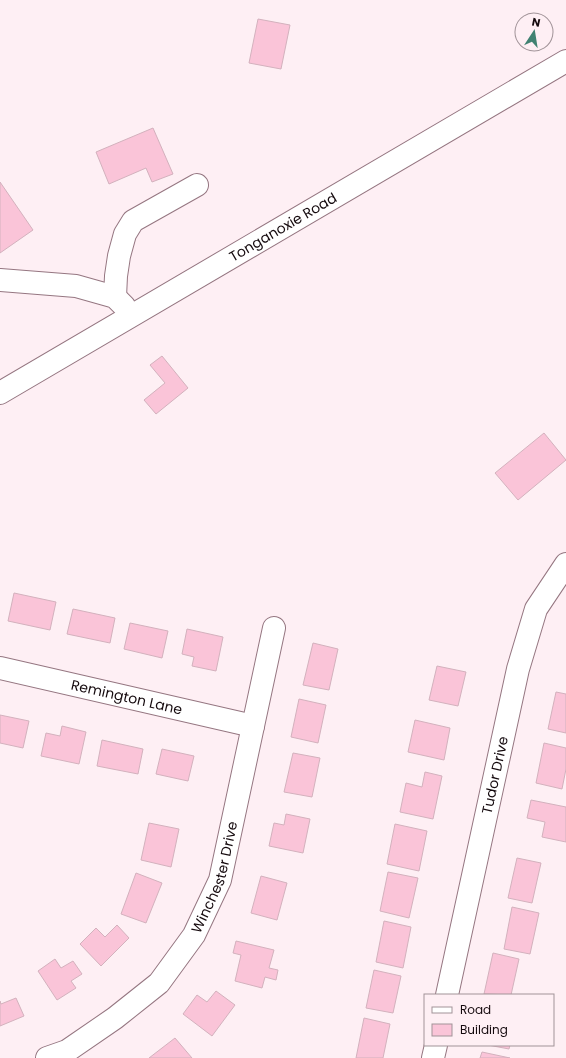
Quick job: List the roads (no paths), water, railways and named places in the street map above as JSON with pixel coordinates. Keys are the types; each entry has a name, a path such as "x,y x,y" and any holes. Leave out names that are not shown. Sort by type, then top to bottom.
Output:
{"street":[{"name":"Tonganoxie Road","path":"0,393 566,61"},
{"path":"115,297 119,256 125,234 133,221 196,185"},
{"path":"0,280 76,286 115,297 134,315"},
{"name":"Tudor Drive","path":"447,994 518,669 536,609 566,564"},
{"name":"Winchester Drive","path":"47,1058 67,1051 115,1018 159,983 194,935 220,880 274,628"},
{"name":"Remington Lane","path":"0,668 253,726"},
{"path":"433,1058 436,1046"}]}
